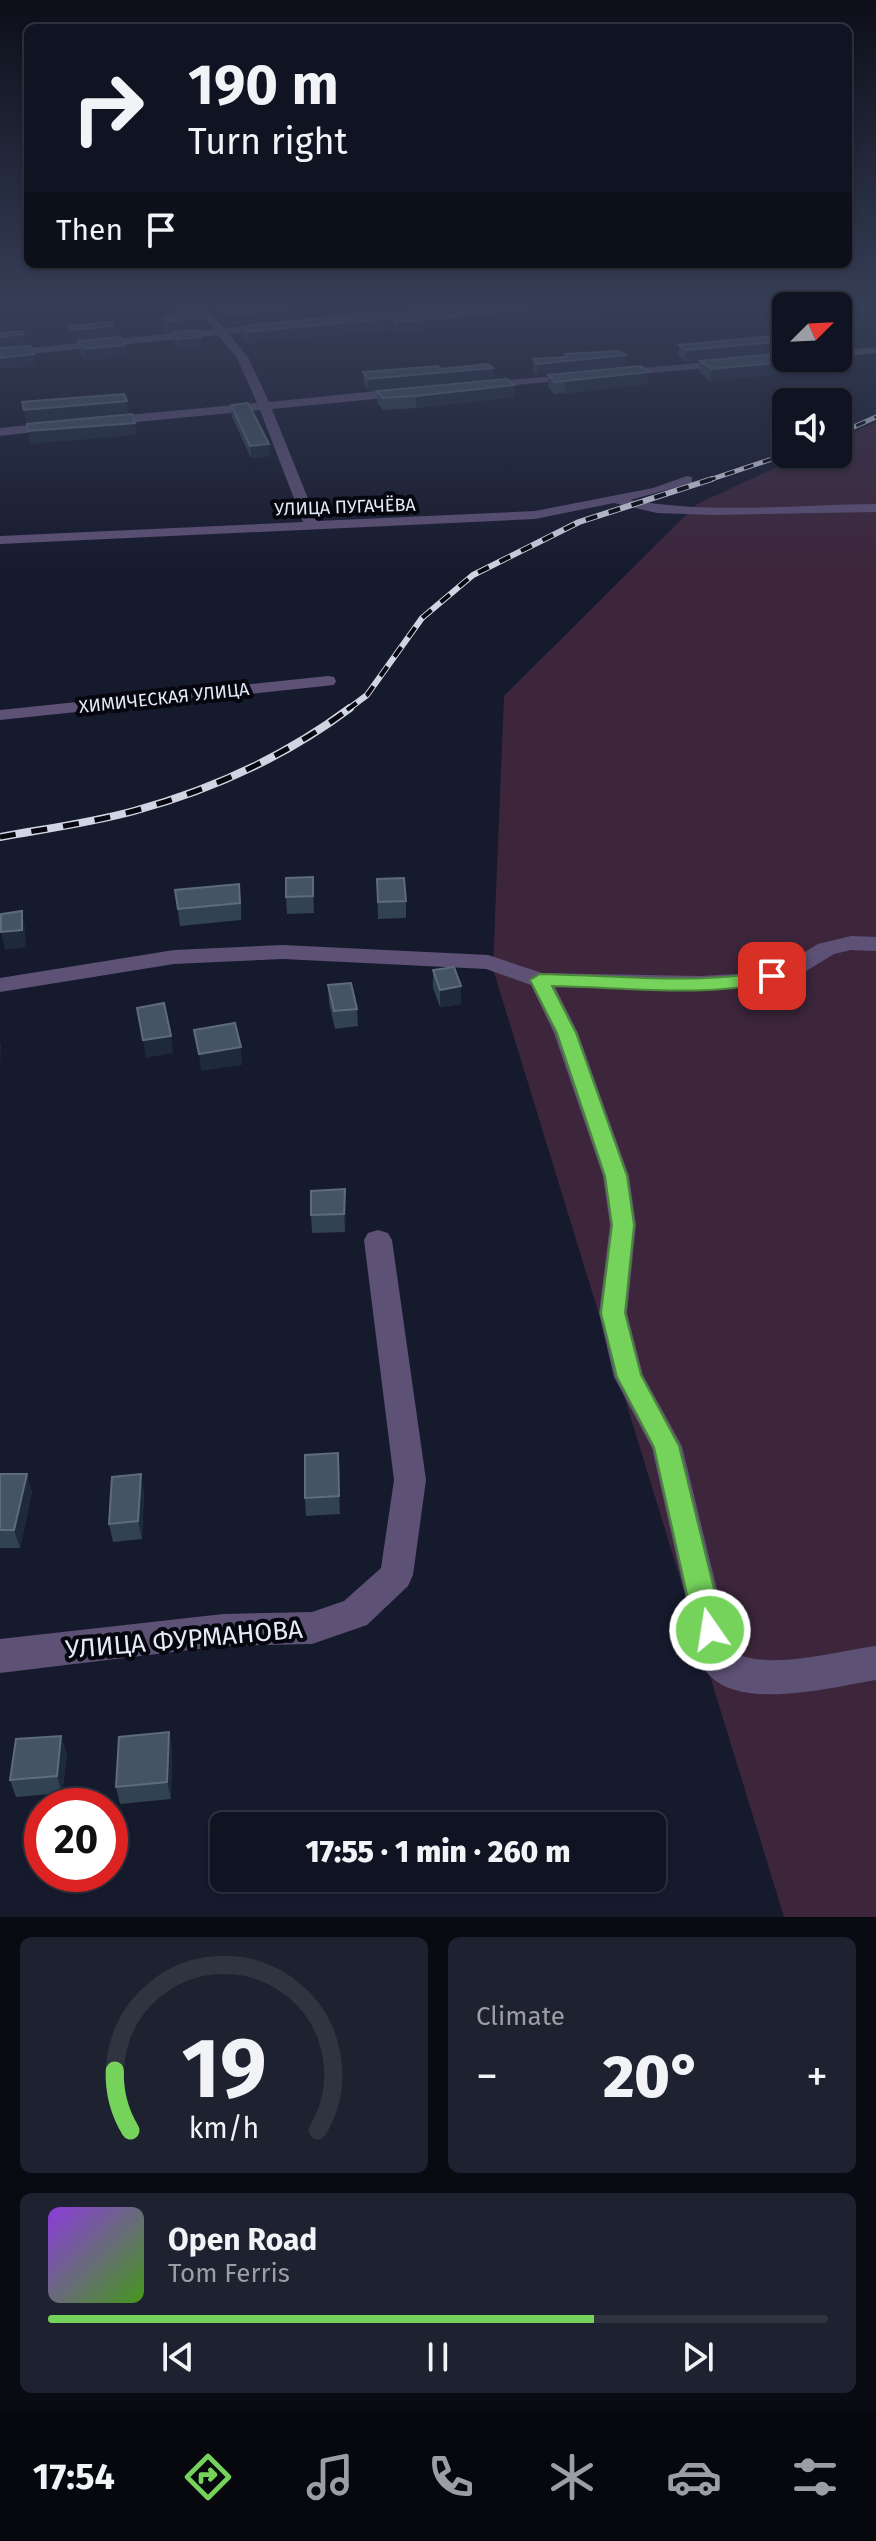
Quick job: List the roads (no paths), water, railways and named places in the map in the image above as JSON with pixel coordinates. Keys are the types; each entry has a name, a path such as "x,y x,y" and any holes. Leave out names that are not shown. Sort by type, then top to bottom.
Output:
{"street":[{"path":"258,394 273,424 312,527"},
{"path":"92,422 386,394"},
{"path":"0,432 77,424"},
{"name":"УЛИЦА ПУГАЧЁВА","path":"0,540 535,515 612,500 687,480"},
{"path":"612,500 657,509 876,508"},
{"name":"ХИМИЧЕСКАЯ УЛИЦА","path":"0,715 328,681"},
{"path":"0,985 174,957 283,952 488,962 540,980 699,983 755,980 790,971 826,949 851,943 876,944"},
{"path":"540,980 566,1033 616,1176 623,1225 613,1313 629,1377 667,1446 717,1661 737,1674 770,1678 876,1663"},
{"name":"УЛИЦА ФУРМАНОВА","path":"0,1656 223,1630 312,1628 355,1614 396,1575 410,1480 378,1240"}],"railway":[{"path":"852,428 876,417"},
{"path":"712,479 772,459"},
{"path":"347,710 367,695 422,618 473,575 579,522 712,479"},
{"path":"706,481 712,479"},
{"path":"0,837 117,815 191,793 274,756 350,708"}]}
